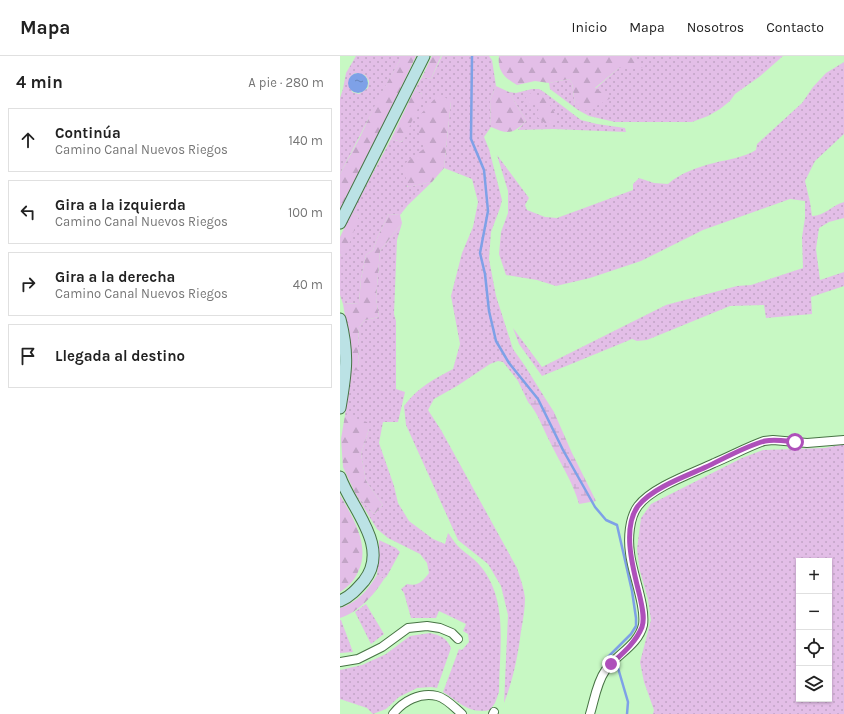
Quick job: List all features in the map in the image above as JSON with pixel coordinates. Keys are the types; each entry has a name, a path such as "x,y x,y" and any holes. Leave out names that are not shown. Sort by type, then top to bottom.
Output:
{"street":[{"path":"340,223 424,56"},
{"path":"340,319 346,351 346,374 340,408"},
{"path":"590,714 605,671 638,636 642,625 643,614 630,553 630,533 633,519 638,507 649,496 676,480 756,444 773,440 807,444 844,440"},
{"path":"340,477 369,531 372,548 372,562 367,578 356,590 340,601"},
{"path":"340,662 358,659 382,647 408,628 427,626 440,628 452,633 458,639"},
{"path":"393,714 399,707 415,697 427,695 438,696 462,714"}],"green space":[{"path":"356,56 400,56 400,60 340,174 340,98 346,73","holes":["355,73 365,75 369,81 368,88 359,94 352,92 350,77"]},
{"path":"400,56 416,56 358,178 340,209 340,174 378,99 400,60"},
{"path":"432,56 441,56 431,79 422,77"},
{"path":"442,56 489,56 492,60 496,86 490,100 491,127 484,137 489,149 502,200 491,232 489,259 496,296 513,349 545,398 528,402 518,381 503,362 498,361 490,364 434,399 428,410 441,430 517,568 523,587 525,606 518,650 513,677 504,703 508,615 501,586 488,564 458,540 406,425 404,406 420,389 453,369 460,344 451,296 462,253 473,227 478,202 472,179 444,168 451,101 426,147 407,187 432,182 408,205 400,215 389,214 373,250 366,255 361,279 359,303 343,304 340,295 340,254 341,256 359,216 352,212 391,139 402,142 422,94 415,89 422,77 431,79"},
{"path":"499,56 630,56 643,68 619,68 595,88 611,98 587,111 575,105 572,83 569,79 549,83 535,81 517,85 503,74 499,66"},
{"path":"630,56 783,56 759,77 735,94 730,101 720,109 708,116 692,122 615,122 589,116 578,110 550,89 549,83 569,79 572,83 575,105 610,98 595,89 619,68 642,68"},
{"path":"844,62 844,134 815,161 805,181 812,216 817,216 844,202 844,218 829,222 819,228 816,249 820,280 844,272 844,286 811,297 812,314 766,318 764,305 730,306 647,340 637,341 632,339 542,376 519,344 513,328 542,367 666,305 737,286 751,285 803,268 802,237 805,218 805,201 790,199 703,230 641,261 590,278 556,286 537,280 506,275 499,254 501,232 508,213 508,191 497,155 529,198 525,205 527,210 545,217 557,218 633,190 633,184 639,178 654,183 668,184 678,177 696,169 751,153 756,150 757,144 802,103 813,87 826,73"},
{"path":"496,86 509,92 526,121 513,131 506,132 491,127 490,100"},
{"path":"415,89 422,94 421,102 402,142 391,139"},
{"path":"539,89 544,92 581,120 625,128 626,132 553,129 518,130 526,121 509,92 516,93"},
{"path":"529,93 546,98 558,119 551,128 537,117 539,105 523,102"},
{"path":"439,94 451,101 444,168 432,182 408,187 403,165 426,147 419,137 419,116"},
{"path":"352,212 359,216 346,253 341,256 340,237"},
{"path":"389,214 400,215 402,223 380,251 376,298 379,317 365,320 359,327 359,370 350,371 351,351 343,304 359,303 361,279 366,255 373,250"},
{"path":"402,223 397,240 394,314 396,321 396,389 405,392 398,422 383,422 379,443 394,486 398,503 409,521 433,539 445,544 448,533 459,547 480,565 496,596 501,627 499,692 495,703 490,710 482,711 470,709 443,692 459,649 462,650 469,642 468,634 463,631 466,624 439,611 436,618 411,618 404,593 401,589 407,584 414,585 425,579 429,573 427,563 420,554 388,538 377,529 356,495 374,514 383,505 366,481 361,454 369,429 345,415 350,371 359,369 359,327 365,320 379,317 376,298 380,251"},
{"path":"545,398 554,412 572,453 596,501 579,504 570,480 538,416 528,402"},
{"path":"345,415 367,422 369,429 361,454 366,481 383,505 374,514 356,495 343,467 341,439"},
{"path":"844,444 844,714 653,714 654,710 644,682 640,662 651,620 648,599 640,571 637,549 641,518 651,504 742,458 763,450 825,448"},
{"path":"340,495 359,532 362,552 358,572 350,584 340,592"},
{"path":"379,540 396,548 400,552 384,579 377,575"},
{"path":"377,575 384,579 371,597 353,612 340,618 340,608 352,603 362,595"},
{"path":"366,604 384,634 371,644 355,612"},
{"path":"341,620 353,652 340,653"},
{"path":"430,633 443,638 447,641 451,648 437,688 417,688 399,697 386,709 373,714 367,708 340,699 340,670 362,665 386,654 410,636"}],"water":[{"path":"354,73 362,73 368,79 368,87 362,93 354,93 348,87 348,79"}],"waterway":[{"path":"472,56 471,139 484,170 488,211 480,253 485,274 489,311 496,341 509,363 538,399 563,450 595,507 606,520 617,525 632,591 636,626 631,634 606,659"},
{"path":"618,668 628,702 627,714"}],"route":[{"path":"611,664 638,636 642,625 643,614 630,553 630,533 633,519 638,507 649,496 676,480 756,444 773,440 795,442"}]}
